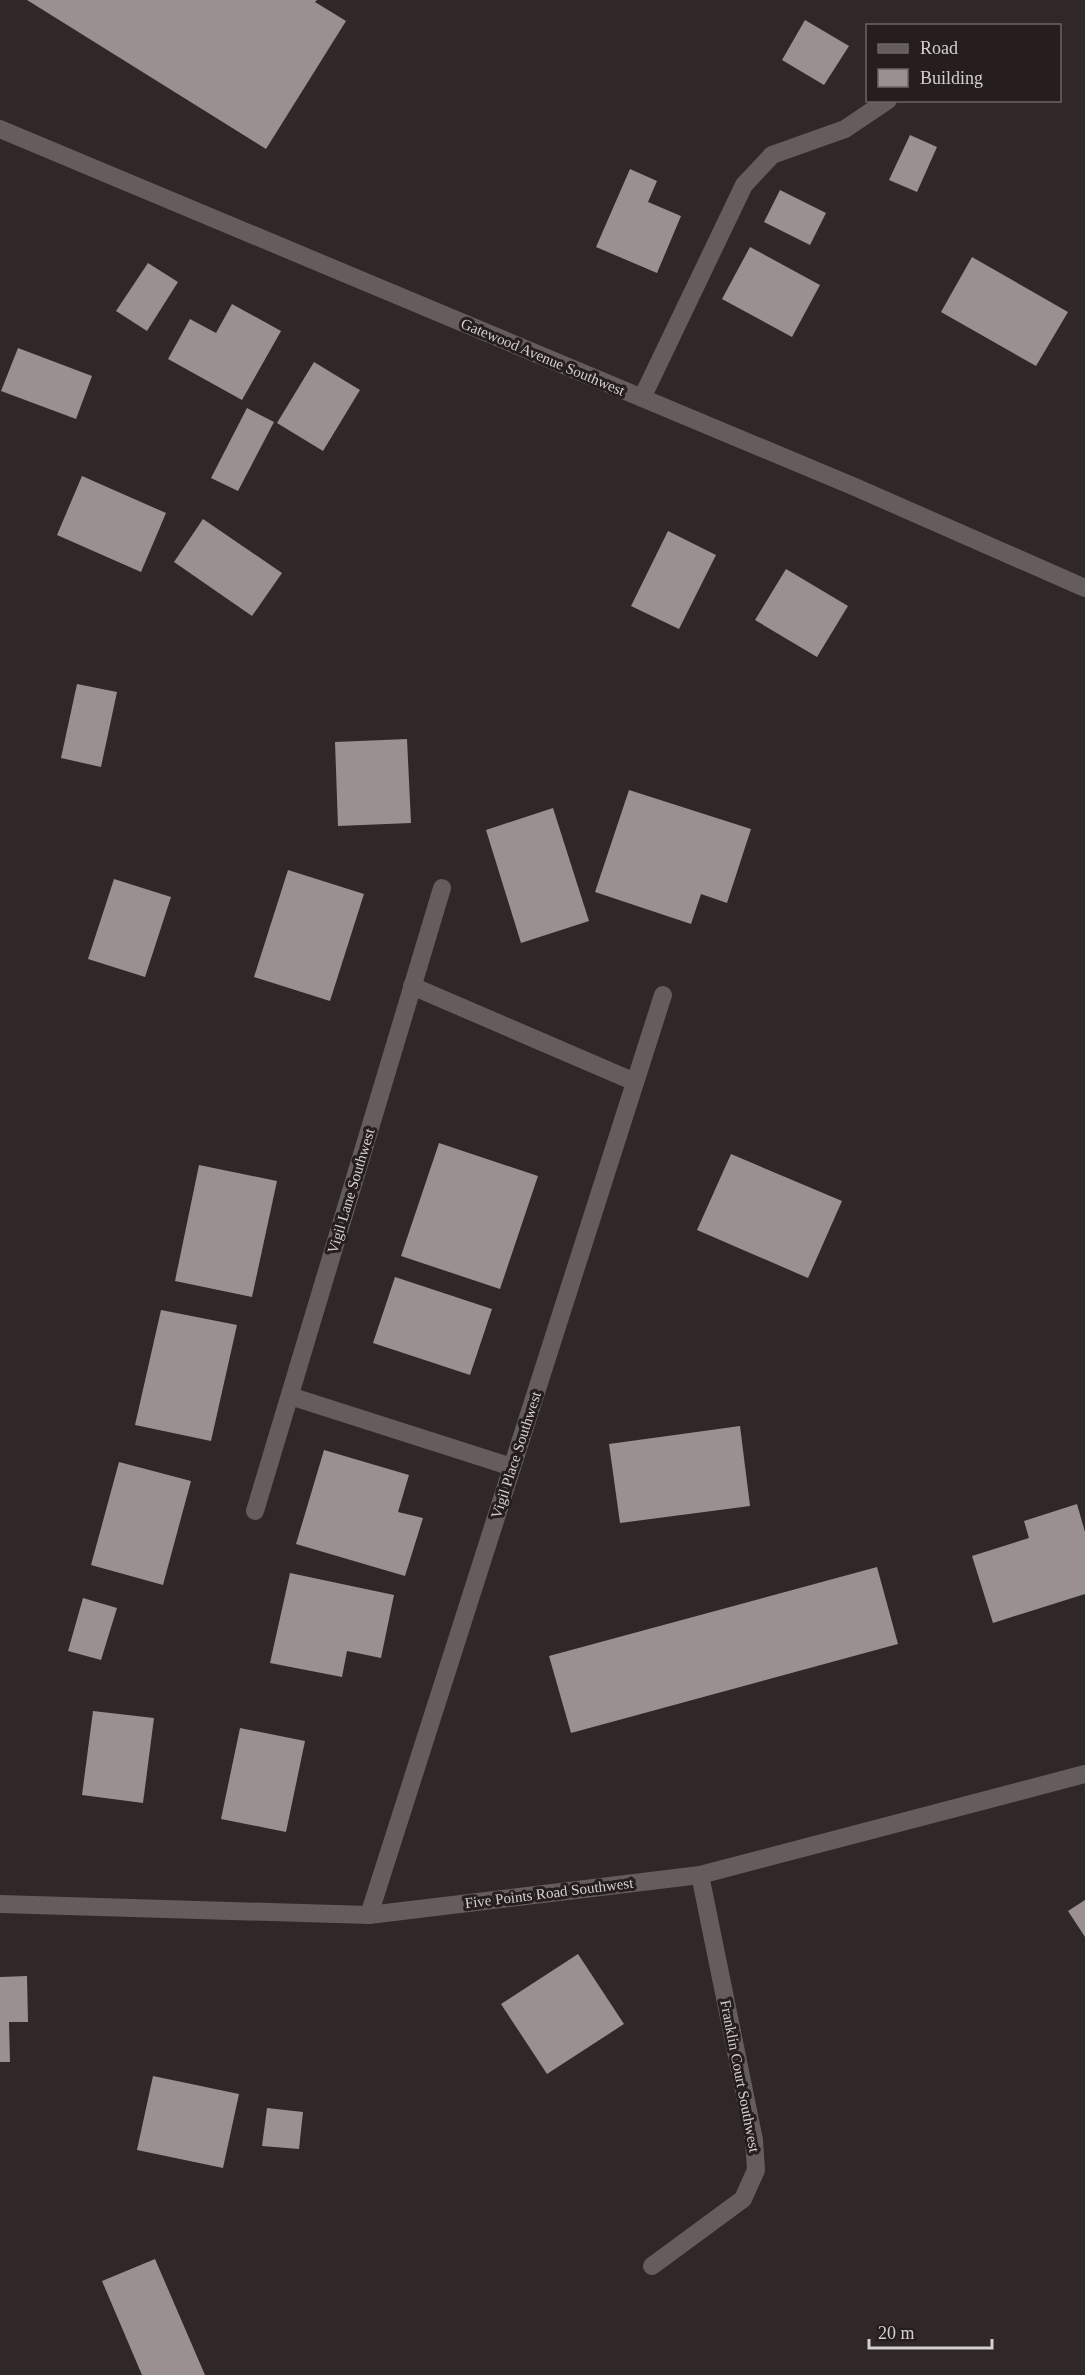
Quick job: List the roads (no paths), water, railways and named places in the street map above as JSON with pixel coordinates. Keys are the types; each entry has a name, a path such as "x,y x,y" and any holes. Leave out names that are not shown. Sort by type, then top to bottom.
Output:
{"street":[{"path":"642,398 744,185 771,155 845,129 885,102"},
{"name":"Gatewood Avenue Southwest","path":"0,129 855,487 1085,588"},
{"name":"Vigil Lane Southwest","path":"255,1511 442,888"},
{"path":"412,986 635,1082"},
{"name":"Vigil Place Southwest","path":"369,1915 663,995"},
{"path":"290,1396 512,1467"},
{"name":"Five Points Road Southwest","path":"0,1904 369,1915 700,1875 1085,1774"},
{"name":"Franklin Court Southwest","path":"652,2266 743,2199 756,2170 754,2139 700,1875"}]}
